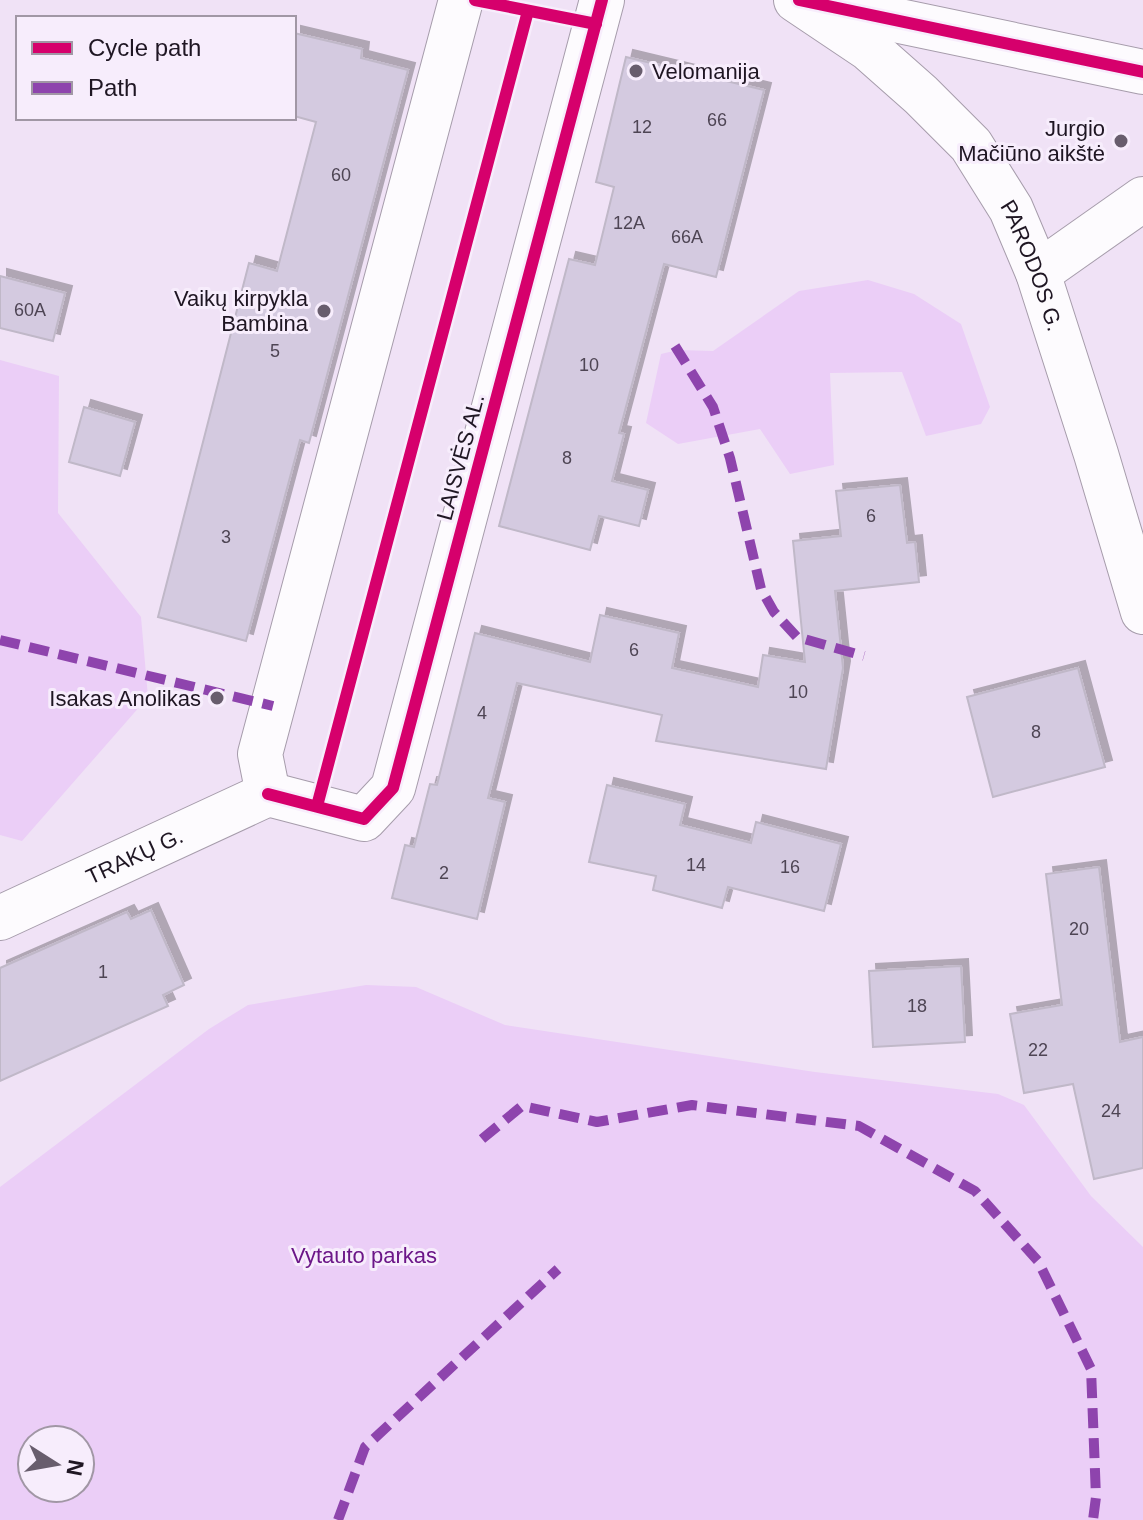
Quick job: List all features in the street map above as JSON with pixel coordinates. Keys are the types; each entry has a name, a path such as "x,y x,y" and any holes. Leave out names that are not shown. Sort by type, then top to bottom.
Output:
{"street":[{"path":"268,794 260,754 461,0"},
{"name":"LAISVĖS AL.","path":"268,794 364,819 393,788 602,0"},
{"path":"798,0 1143,72"},
{"name":"PARODOS G.","path":"798,0 869,49 921,95 971,145 1011,209 1038,273 1143,612"},
{"path":"1038,273 1143,199"},
{"name":"TRAKŲ G.","path":"5,902 268,794"}],"green space":[{"path":"868,280 914,294 961,324 990,407 981,424 926,436 902,372 830,373 834,465 790,474 760,429 678,444 646,423 661,354 678,350 713,351 799,291"},
{"path":"0,360 59,376 58,513 141,617 148,697 22,841 0,835"},
{"name":"Vytauto parkas","path":"366,985 416,987 505,1025 815,1072 998,1094 1024,1105 1091,1196 1143,1247 1143,1520 0,1520 0,1187 209,1029 248,1005"}],"building":[{"path":"296,33 362,49 361,58 408,70 309,443 300,440 246,641 158,617 249,263 277,271 316,122 296,117"},
{"path":"626,57 764,90 716,277 664,264 619,433 624,434 612,481 648,490 639,526 599,516 590,550 499,526 569,259 595,265 614,187 596,182"},
{"path":"0,276 65,293 53,341 0,328"},
{"path":"84,407 135,422 120,476 69,462"},
{"path":"900,485 907,543 915,542 919,582 835,591 843,668 826,769 656,741 662,715 517,683 488,798 505,802 477,919 392,898 405,845 414,847 430,784 437,785 475,633 590,662 600,615 679,633 672,668 758,687 763,655 805,662 793,541 841,536 836,491"},
{"path":"1078,668 1105,767 993,797 967,697"},
{"path":"607,785 685,804 680,825 751,843 756,822 841,844 824,911 728,887 722,908 653,890 656,876 589,862"},
{"path":"1099,867 1120,1042 1143,1037 1143,1168 1094,1179 1073,1084 1024,1093 1010,1014 1062,1005 1046,874"},
{"path":"151,910 184,985 163,995 168,1006 0,1081 0,968 127,912 131,919"},
{"path":"961,966 965,1042 873,1047 869,971"}],"marked path":[{"path":"675,346 713,407 730,458 761,589 774,612 797,637 864,656"},
{"path":"0,640 273,706"},
{"path":"482,1139 522,1106 597,1122 692,1105 859,1126 975,1191 1038,1261 1091,1369 1096,1497 1093,1520"},
{"path":"338,1520 365,1447 558,1269"}],"cycle path":[{"path":"475,0 596,24"},
{"path":"268,794 364,819 393,788 602,0"},
{"path":"799,0 1143,72"},
{"path":"317,806 528,11"}],"place":[{"name":"Velomanija","path":"636,71"},
{"name":"Jurgio Mačiūno aikštė","path":"1121,141"},
{"name":"Vaikų kirpykla Bambina","path":"324,311"},
{"name":"Isakas Anolikas","path":"217,698"}]}
